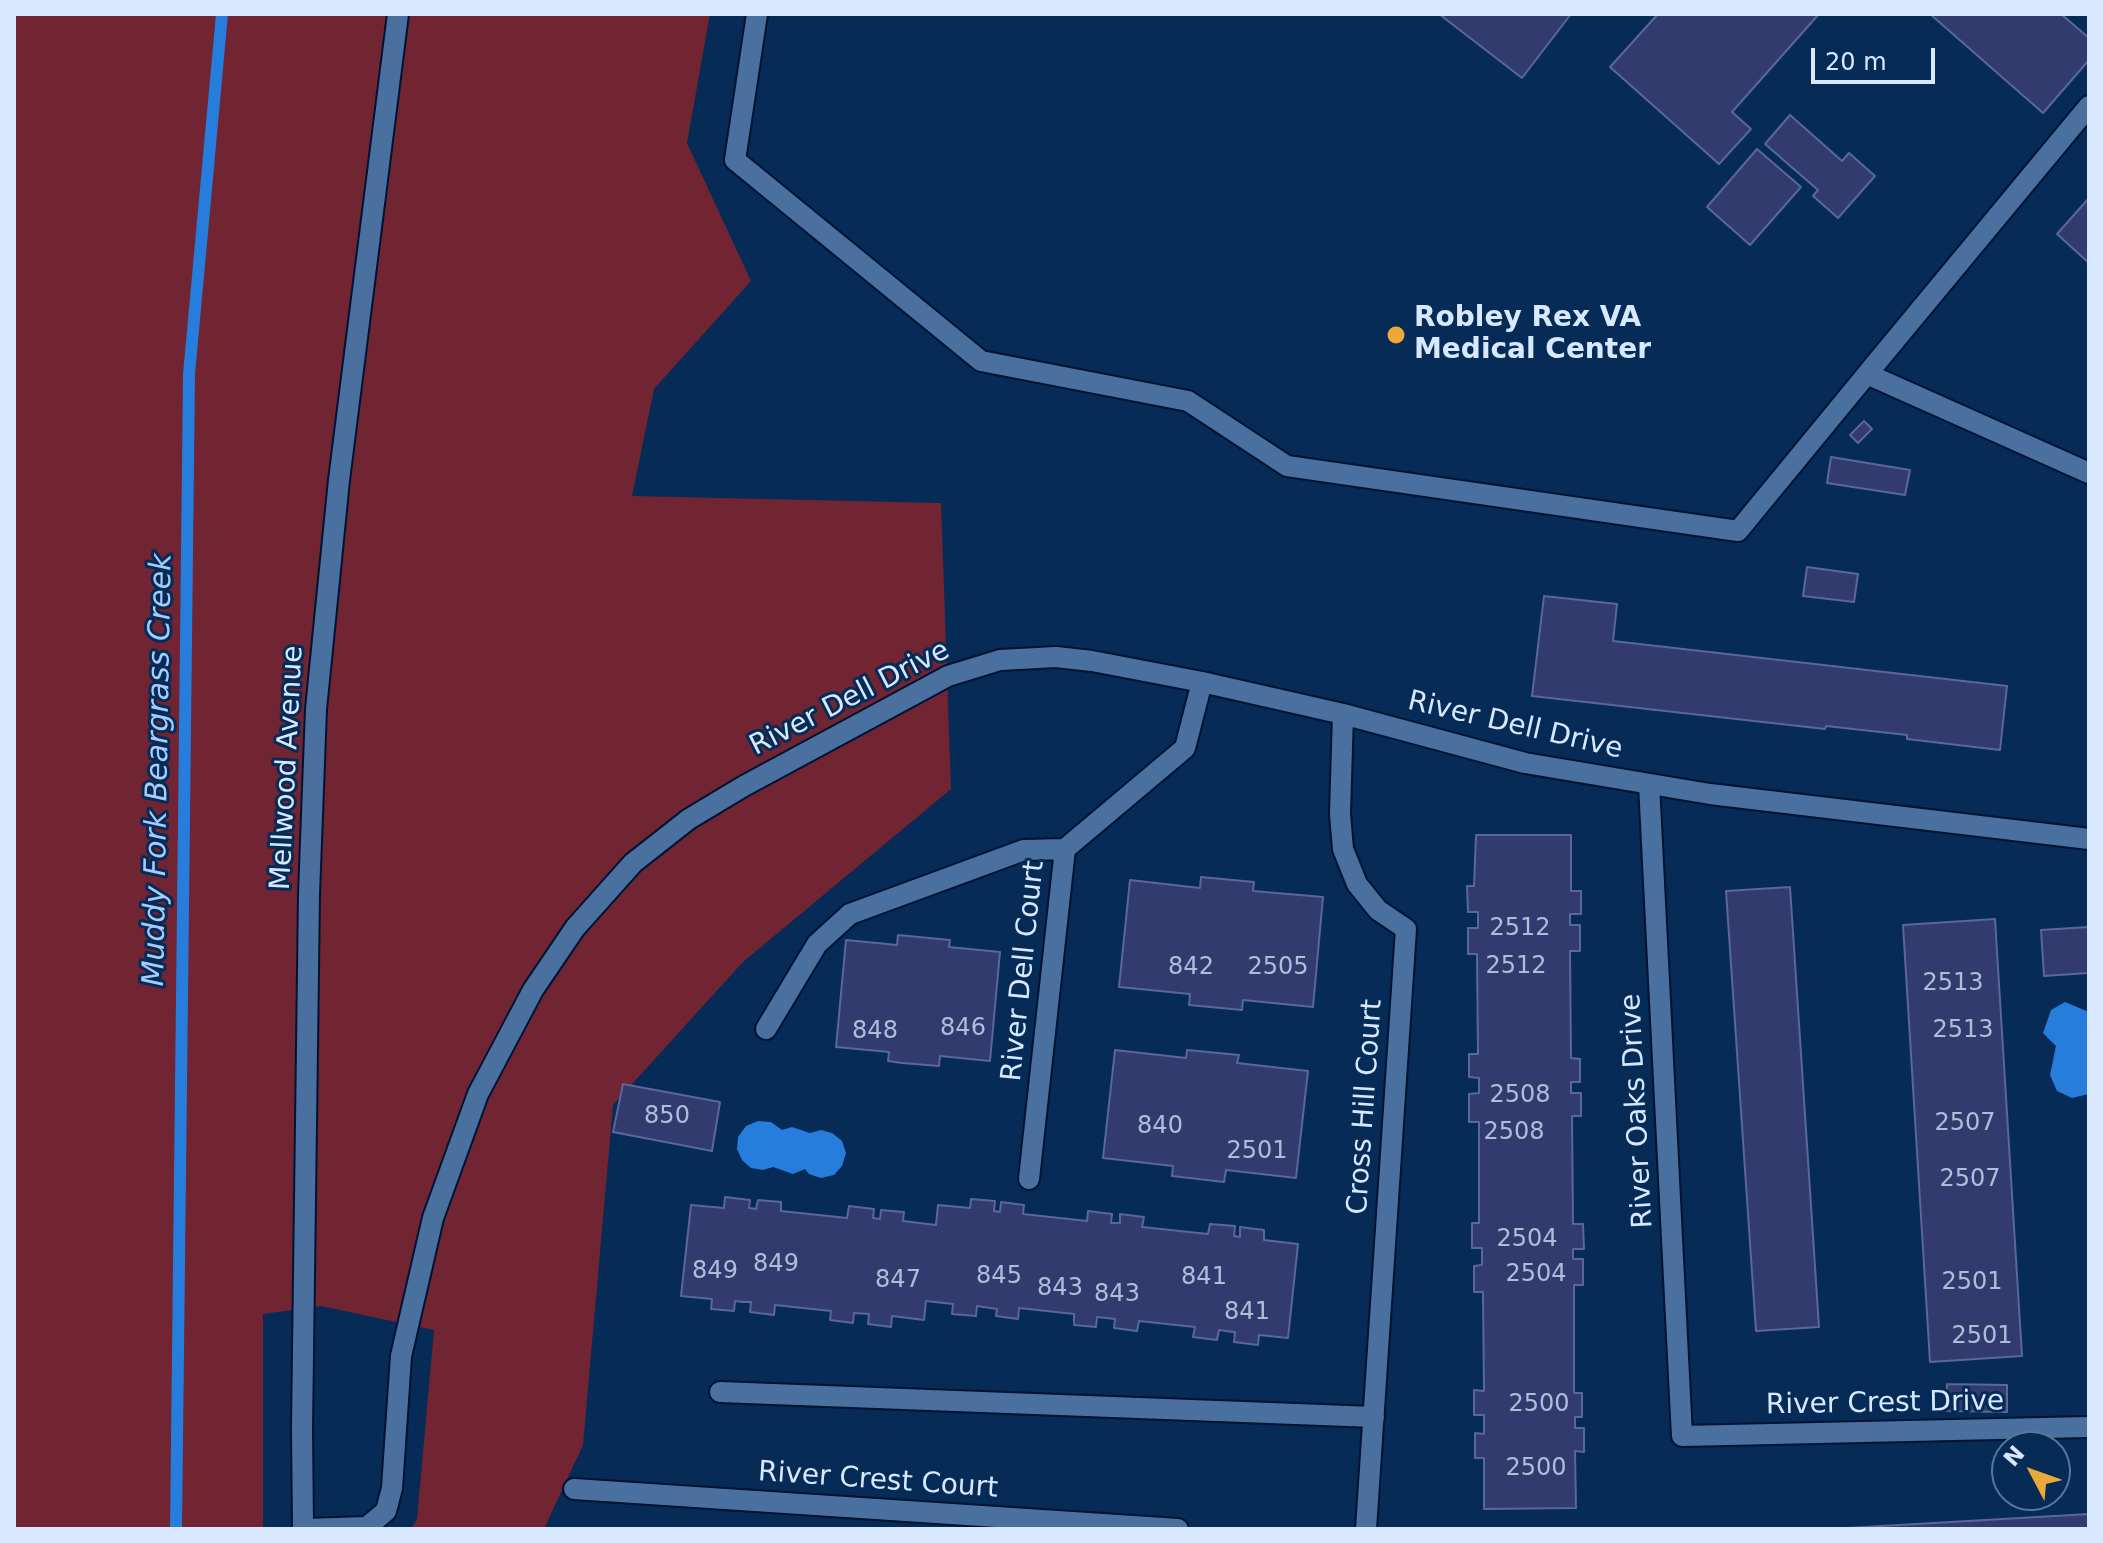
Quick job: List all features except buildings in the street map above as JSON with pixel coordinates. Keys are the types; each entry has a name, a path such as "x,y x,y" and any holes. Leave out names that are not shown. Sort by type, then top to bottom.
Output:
{"street":[{"name":"Mellwood Avenue","path":"304,1529 302,1428 309,894 316,709 339,480 398,14"},
{"path":"757,14 735,160 981,361 1188,401 1287,466 1738,531 2089,106"},
{"path":"1867,374 2089,473"},
{"name":"River Dell Drive","path":"304,1529 367,1527 386,1511 392,1488 401,1356 433,1218 478,1094 533,990 575,928 633,863 689,819 948,676 1000,660 1056,657 1202,682 1343,714 1525,763 1710,794 2089,839"},
{"name":"River Dell Court","path":"1029,1179 1065,849 1185,748 1202,682"},
{"name":"Cross Hill Court","path":"1343,714 1340,814 1343,849 1357,884 1378,910 1406,929 1366,1529"},
{"name":"River Oaks Drive","path":"1649,784 1682,1436"},
{"path":"766,1029 817,944 850,914 1024,850 1065,849"},
{"path":"720,1392 1374,1417"},
{"name":"River Crest Drive","path":"1682,1436 2089,1427"},
{"name":"River Crest Court","path":"574,1489 1178,1529"}],"shaded area":[{"path":"14,14 710,14 687,143 751,281 654,389 632,496 941,503 951,789 743,962 613,1105 583,1445 544,1529 411,1529 417,1519 434,1330 321,1306 263,1314 263,1529 14,1529"}],"water":[{"path":"2065,1002 2089,1012 2089,1094 2072,1098 2057,1091 2050,1075 2056,1046 2043,1033 2051,1010"},
{"path":"758,1121 771,1122 782,1130 792,1127 810,1133 821,1130 832,1133 842,1141 846,1153 842,1166 834,1175 821,1178 805,1169 793,1174 773,1167 763,1170 751,1168 742,1160 737,1149 738,1137 746,1126"}],"waterway":[{"name":"Muddy Fork Beargrass Creek","path":"176,1529 189,374 222,14"}],"place":[{"name":"Robley Rex VA Medical Center","path":"1396,335"}]}
